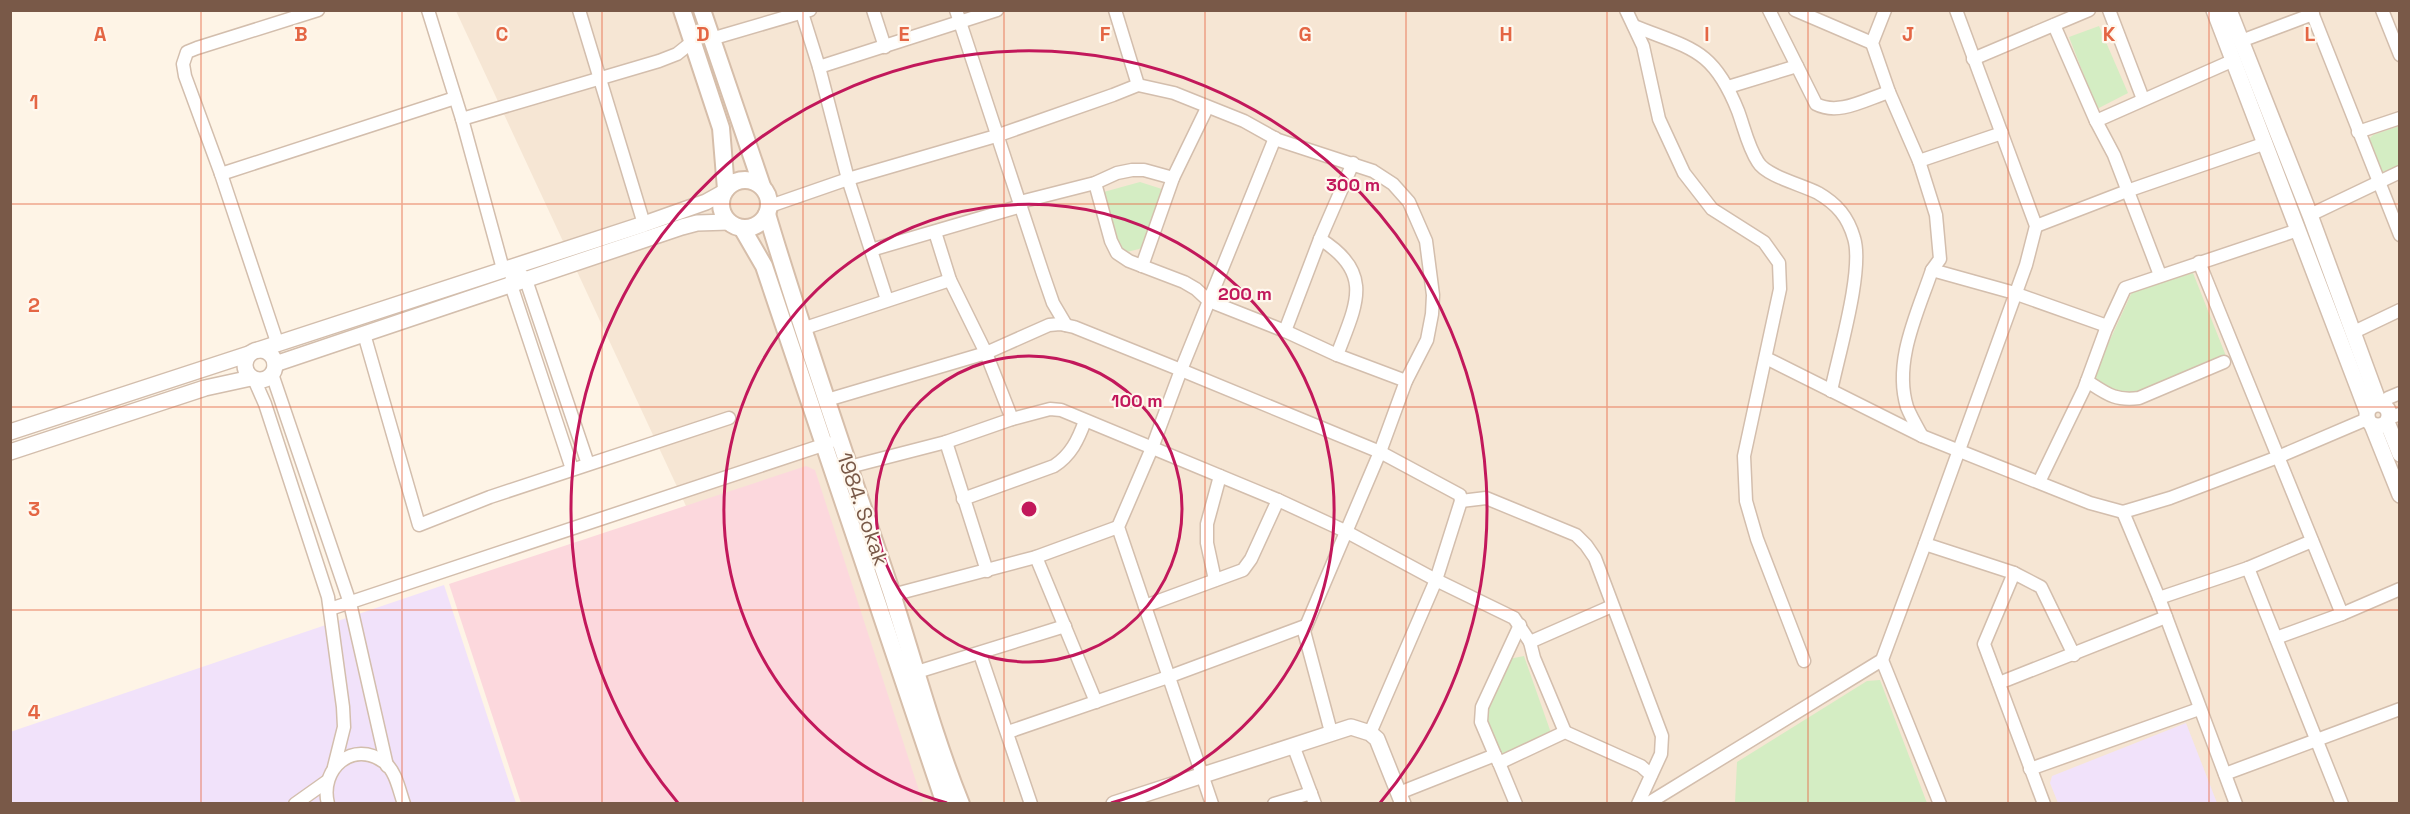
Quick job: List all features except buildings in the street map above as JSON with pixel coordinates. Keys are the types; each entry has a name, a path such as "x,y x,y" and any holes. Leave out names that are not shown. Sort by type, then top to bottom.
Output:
{"main road":[{"path":"682,10 721,128 725,190 721,204 722,213 735,225 764,266 832,442 945,804"},
{"path":"702,10 762,186 769,199 769,210 757,225 735,225"},
{"path":"725,190 740,180 748,179 762,186"},
{"name":"1984. Sokak","path":"769,210 802,329 826,400 832,442 849,467 948,772 962,804"}],"street":[{"path":"277,342 221,174 185,76 184,56 187,52 197,48 318,10"},
{"path":"428,10 508,267 518,283 588,464"},
{"path":"579,10 644,224"},
{"path":"873,10 885,47"},
{"path":"956,10 1053,303 1066,325"},
{"path":"819,67 960,24 997,10"},
{"path":"1115,10 1138,85"},
{"path":"1626,10 1643,46 1659,119 1684,173 1712,209 1764,242 1779,263 1780,290 1744,456 1744,483 1746,501 1757,539 1804,661"},
{"path":"1769,10 1816,104 1835,110 1889,92"},
{"path":"1795,10 1872,43"},
{"path":"1885,10 1872,43 1889,92 1919,161 1936,215 1940,259 1932,270 1908,342 1904,362 1904,391 1908,408 1922,436"},
{"path":"1647,804 1882,660 2026,265 2036,226 1956,10"},
{"path":"1973,59 2089,10"},
{"path":"2109,10 2143,99"},
{"path":"2214,10 2298,230 2380,415 2400,454"},
{"path":"2229,10 2354,332 2380,415 2400,495"},
{"path":"2382,10 2400,55"},
{"path":"711,39 806,12 848,178 886,300"},
{"path":"2241,41 2312,12 2400,235"},
{"path":"2054,25 2096,122 2114,155 2160,275"},
{"path":"1634,26 1706,57 1720,72 1728,87 1758,162 1769,171 1807,187 1834,204 1846,218 1855,240 1856,261 1851,300 1831,391"},
{"path":"462,119 670,57 692,42"},
{"path":"2096,122 2234,60"},
{"path":"1728,87 1797,66"},
{"path":"769,210 848,178 996,136 1138,85 1174,93 1244,122 1275,138 1373,171 1393,184 1409,202 1426,240 1433,295 1432,314 1427,340 1406,381 1380,452 1305,627 1306,641 1331,732"},
{"path":"221,174 455,98"},
{"path":"1142,266 1173,178 1207,108"},
{"path":"2358,132 2400,118"},
{"path":"1919,161 2002,133"},
{"path":"1212,804 1118,527 1152,448 1181,370 1275,138"},
{"path":"2036,226 2127,191 2266,143"},
{"path":"1285,331 1320,239 1353,163"},
{"path":"871,250 1095,183 1117,173 1144,170 1173,178"},
{"path":"2310,215 2400,172"},
{"path":"1095,183 1110,241 1117,253 1142,266 1184,282 1209,301 1285,331 1337,355 1406,381"},
{"path":"10,432 254,352 277,342 644,224 706,202 725,190"},
{"path":"10,452 205,388 253,378 264,380 273,369 363,334 682,227 697,223 735,225"},
{"path":"2040,482 2087,381 2107,326 2125,288 2298,230"},
{"path":"935,232 950,280 986,353 1012,419"},
{"path":"1320,239 1345,258 1356,280 1354,309 1337,355"},
{"path":"2199,262 2342,614"},
{"path":"1932,270 2015,294 2107,326"},
{"path":"802,329 950,280"},
{"path":"518,283 572,469"},
{"path":"2354,332 2400,310"},
{"path":"826,400 986,353 1049,325 1066,325 1380,452 1460,495 1461,501 1436,580 1370,733"},
{"path":"363,334 419,525 490,497 729,418"},
{"path":"254,352 271,355 273,369 350,603 387,766 404,804"},
{"path":"254,352 244,368 253,378 265,404 330,609 344,708 344,727 334,767 326,782 325,794 328,804"},
{"path":"1766,358 1922,436 2090,503 2123,512 2170,498 2380,415 2388,398 2400,393"},
{"path":"2087,381 2114,398 2139,399 2224,362"},
{"path":"849,467 946,441 1012,419 1050,410 1061,410 1345,531 1436,580 1506,614 1520,625 1530,642 1565,732 1641,766 1651,775"},
{"path":"963,499 1054,466 1064,459 1076,444 1085,421"},
{"path":"946,441 987,571"},
{"path":"330,609 832,442"},
{"path":"1215,580 1207,524 1220,476"},
{"path":"1461,501 1486,498 1576,535 1595,558 1662,736 1661,754 1638,804"},
{"path":"1145,606 1243,570 1251,559 1278,501"},
{"path":"2123,512 2159,598 2236,804"},
{"path":"892,595 1036,557 1118,527"},
{"path":"2159,598 2248,568 2312,541"},
{"path":"1925,544 2014,573 2041,587 2074,655"},
{"path":"1036,557 1096,702"},
{"path":"2248,568 2342,804"},
{"path":"2014,573 1984,644 2044,804"},
{"path":"2276,638 2342,614 2400,589"},
{"path":"1530,642 1612,606"},
{"path":"1999,683 2166,617"},
{"path":"1516,804 1481,723 1482,707 1520,625"},
{"path":"917,672 1065,626"},
{"path":"1008,732 1305,627"},
{"path":"980,654 1031,804"},
{"path":"1882,660 1940,804"},
{"path":"2030,768 2199,709"},
{"path":"2225,774 2400,709"},
{"path":"1114,804 1351,727 1370,733 1377,739 1401,798 1565,732"},
{"path":"1274,804 1313,798 1293,745"},
{"path":"334,767 350,756 362,754 374,757 387,766"},
{"path":"296,804 326,782"},
{"path":"395,804 396,782"}],"shaded area":[{"path":"456,11 2399,11 2399,803 824,803"},
{"path":"806,466 815,470 923,803 521,803 449,584"},
{"path":"444,585 516,803 11,803 10,732"},
{"path":"2186,723 2217,803 2058,803 2050,783 2052,776"}],"green space":[{"path":"2099,26 2128,93 2097,109 2069,37"},
{"path":"2399,126 2399,168 2382,172 2378,168 2368,140 2373,135"},
{"path":"1140,182 1165,190 1144,246 1123,253 1118,250 1100,193"},
{"path":"2193,273 2226,356 2172,381 2128,394 2107,389 2092,379 2132,292"},
{"path":"1524,656 1551,733 1502,755 1496,750 1484,717 1509,659"},
{"path":"1880,680 1927,803 1735,803 1737,762 1867,681"}]}
